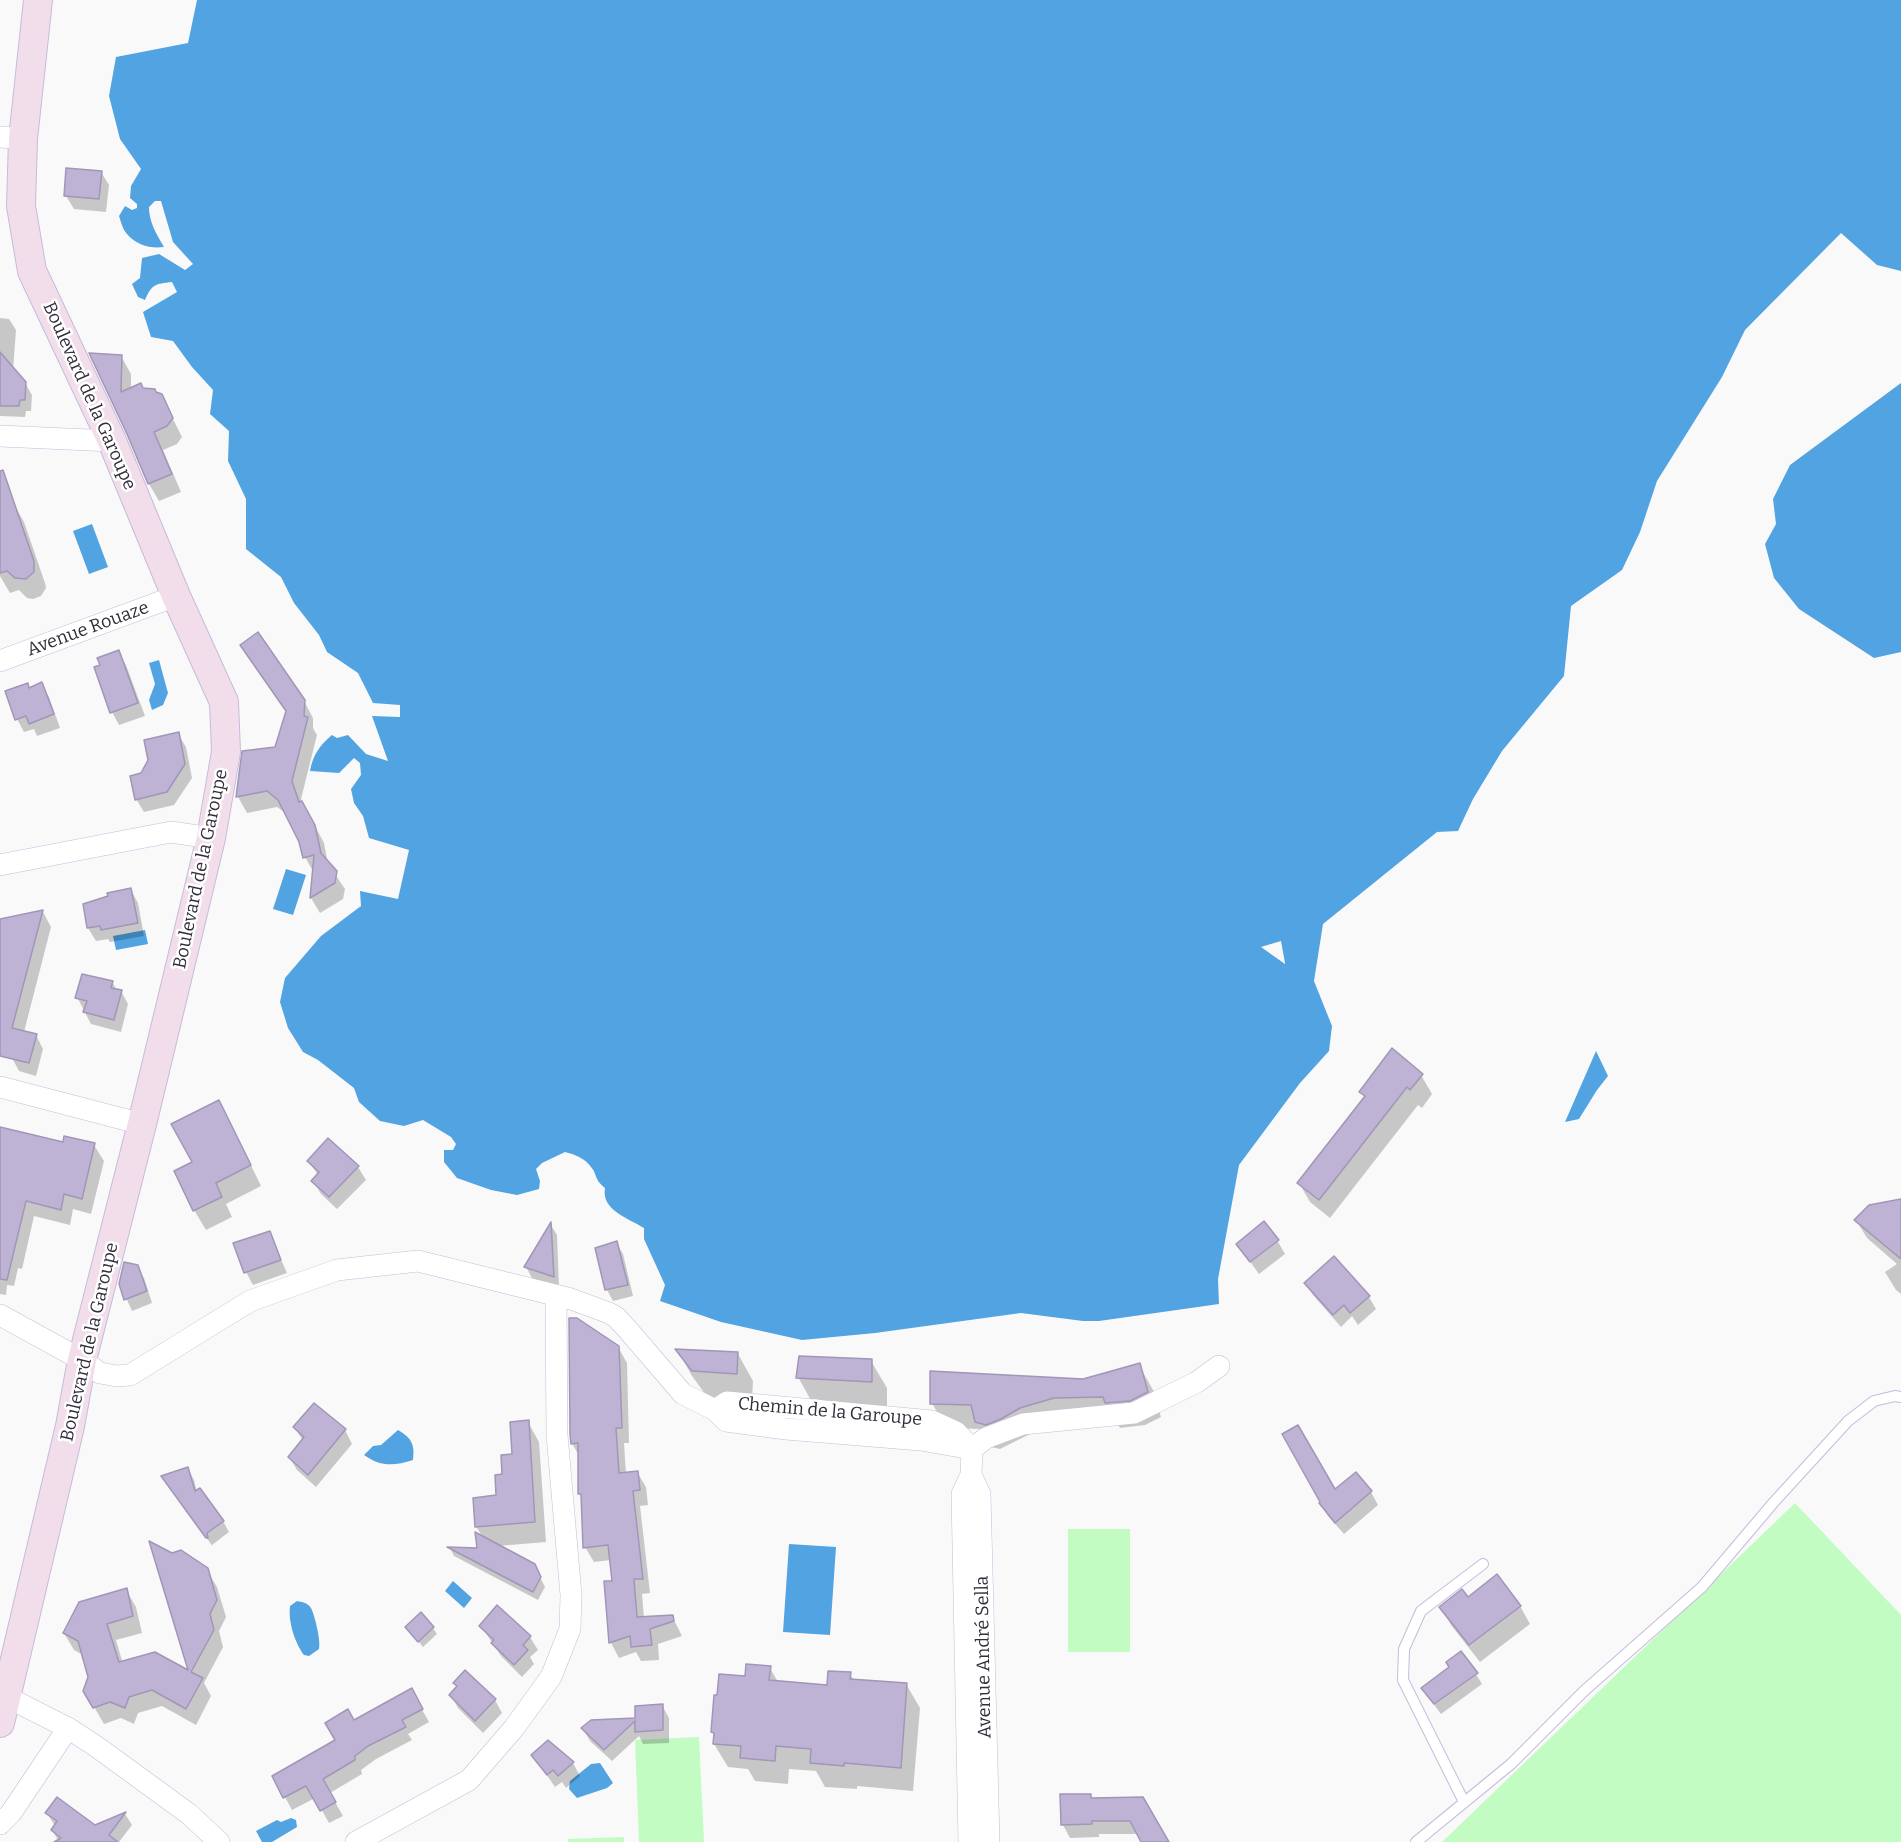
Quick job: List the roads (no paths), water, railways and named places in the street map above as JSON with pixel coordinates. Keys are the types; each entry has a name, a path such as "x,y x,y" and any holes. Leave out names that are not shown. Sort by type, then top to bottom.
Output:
{"street":[{"name":"Boulevard de la Garoupe","path":"3,1710 70,1426 82,1360 211,838 226,752 224,702 176,596 112,441 32,271 12,138 38,0"},
{"path":"0,436 112,441"},
{"name":"Avenue Rouaze","path":"0,661 176,596"},
{"path":"0,865 171,832 211,838"},
{"path":"0,1087 142,1124"},
{"name":"Chemin de la Garoupe","path":"0,1315 82,1360 100,1373 117,1376 130,1375 250,1301 337,1270 418,1261 587,1304 616,1317 683,1395 715,1410 727,1402 932,1421 956,1432 972,1449"},
{"path":"356,1842 469,1780 514,1728 551,1677 570,1629 571,1595 557,1435 556,1296"},
{"path":"972,1449 986,1438 1023,1424 1134,1413 1197,1382 1219,1366"},
{"name":"Avenue André Sella","path":"969,1842 962,1494 971,1475 972,1449"},
{"name":"Avenue André Sella","path":"971,1475 980,1494 989,1842"},
{"path":"3,1710 68,1728 189,1814 219,1842"},
{"path":"0,1824 11,1813 68,1728"}],"lane":[{"path":"1416,1842 1511,1764 1584,1690 1702,1587 1774,1502 1848,1421 1874,1401 1894,1396 1901,1397"},
{"path":"1464,1802 1403,1680 1404,1649 1421,1611 1483,1564"}],"water":[{"path":"197,0 1901,0 1901,271 1877,265 1841,233 1745,330 1722,377 1657,481 1640,532 1622,570 1571,606 1564,676 1502,751 1473,799 1458,831 1437,832 1323,924 1314,981 1332,1026 1329,1051 1300,1083 1239,1165 1218,1279 1219,1304 1099,1321 1021,1313 875,1333 802,1340 721,1322 660,1301 665,1285 644,1239 644,1228 611,1208 605,1196 605,1188 583,1159 565,1152 542,1163 536,1169 540,1181 539,1189 517,1195 491,1190 457,1178 444,1162 444,1150 453,1150 456,1144 451,1137 423,1120 404,1126 380,1121 359,1102 354,1088 318,1060 303,1052 288,1028 280,1002 285,978 321,936 361,906 360,891 398,899 409,850 369,838 363,816 354,803 351,789 361,775 360,763 354,758 339,773 310,771 313,760 320,747 332,735 337,738 348,735 366,754 388,761 372,716 400,717 400,705 373,703 358,673 327,652 319,635 294,603 281,577 246,549 246,499 228,461 229,431 210,414 213,390 173,341 151,337 143,312 177,292 172,282 162,283 152,288 145,300 138,297 132,284 140,278 142,258 159,254 185,270 193,264 173,242 161,201 155,201 149,207 149,212 164,247 149,247 139,243 127,234 122,226 119,216 125,206 132,210 137,208 137,204 130,198 131,186 141,169 120,139 109,96 116,57 188,43","holes":["1281,941 1285,964 1261,947"]},
{"path":"1901,383 1901,652 1874,658 1799,609 1774,578 1765,544 1776,524 1773,499 1790,465"},
{"path":"92,524 108,567 89,574 73,531"},
{"path":"159,660 168,693 163,705 152,710 149,700 155,684 149,663"},
{"path":"286,869 306,875 293,915 273,909"},
{"path":"145,930 148,944 116,950 113,936"},
{"path":"1596,1051 1608,1076 1579,1119 1565,1122"},
{"path":"398,1430 412,1442 413,1460 388,1464 376,1462 364,1455 373,1446 381,1445"},
{"path":"789,1544 836,1547 830,1635 783,1632"},
{"path":"453,1581 472,1598 464,1608 445,1591"},
{"path":"297,1601 311,1608 317,1628 319,1649 309,1656 304,1655 301,1650 291,1625 290,1606"},
{"path":"600,1763 613,1783 607,1788 577,1798 569,1789 570,1781 591,1764"},
{"path":"291,1818 296,1820 297,1827 272,1842 262,1842 256,1831 277,1820 281,1822"}]}
